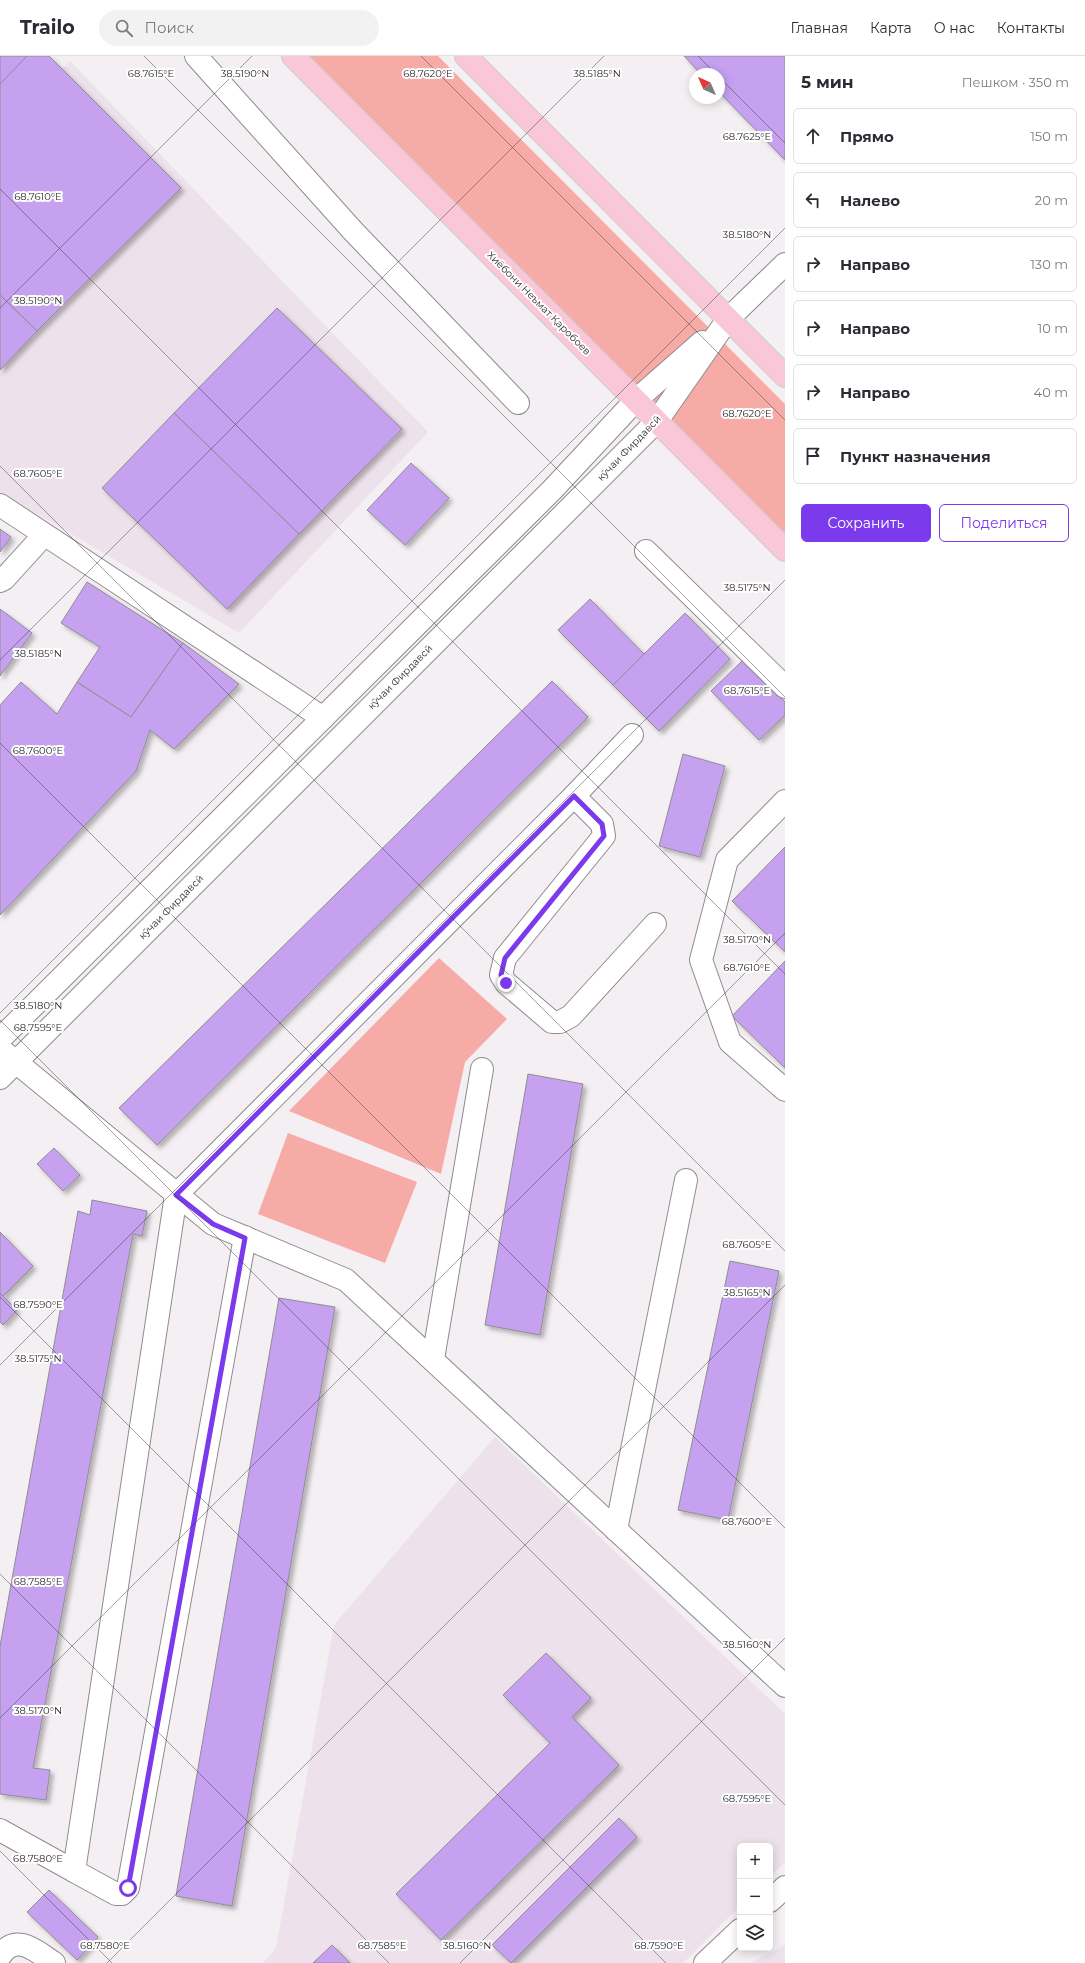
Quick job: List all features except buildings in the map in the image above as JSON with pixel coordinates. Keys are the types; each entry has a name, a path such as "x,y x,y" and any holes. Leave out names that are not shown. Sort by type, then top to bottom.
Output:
{"highway":[{"name":"Хиёбони Неъмат Қаробоев","path":"293,56 785,550"},
{"path":"466,56 785,376"}],"street":[{"path":"196,56 353,231 518,403"},
{"name":"кӯчаи Фирдавсӣ","path":"0,1078 658,421 728,319 785,264"},
{"path":"0,1039 552,490 636,400 728,319"},
{"path":"0,505 323,718"},
{"path":"0,581 4,579 44,535"},
{"path":"646,551 785,687"},
{"path":"74,1871 176,1195 574,796 632,735"},
{"path":"574,796 602,824 604,836 505,958 501,975 506,983 552,1022 560,1022 571,1016 655,924"},
{"path":"785,801 727,860 701,960 730,1042 785,1090"},
{"path":"0,1048 15,1063 213,1224 346,1280 785,1686"},
{"path":"433,1359 482,1069"},
{"path":"616,1530 686,1180"},
{"path":"0,1830 116,1894 122,1894 128,1888 245,1238"},
{"path":"773,1898 785,1887"},
{"path":"705,1963 737,1933"},
{"path":"0,1956 4,1950 14,1944 22,1943 54,1963"}],"shaded area":[{"path":"308,56 438,56 785,404 785,537"},
{"path":"70,61 428,432 239,633 0,492 0,128"},
{"path":"439,958 507,1019 465,1062 441,1174 289,1111"},
{"path":"288,1133 417,1182 385,1263 258,1214"},
{"path":"495,1437 785,1714 785,1862 773,1873 773,1843 737,1843 737,1909 683,1963 263,1963 276,1948 334,1625"},
{"path":"785,1945 785,1963 750,1963"}],"route":[{"path":"128,1888 245,1238 213,1224 176,1195 574,796 602,824 604,836 505,958 501,975 506,983"}]}
